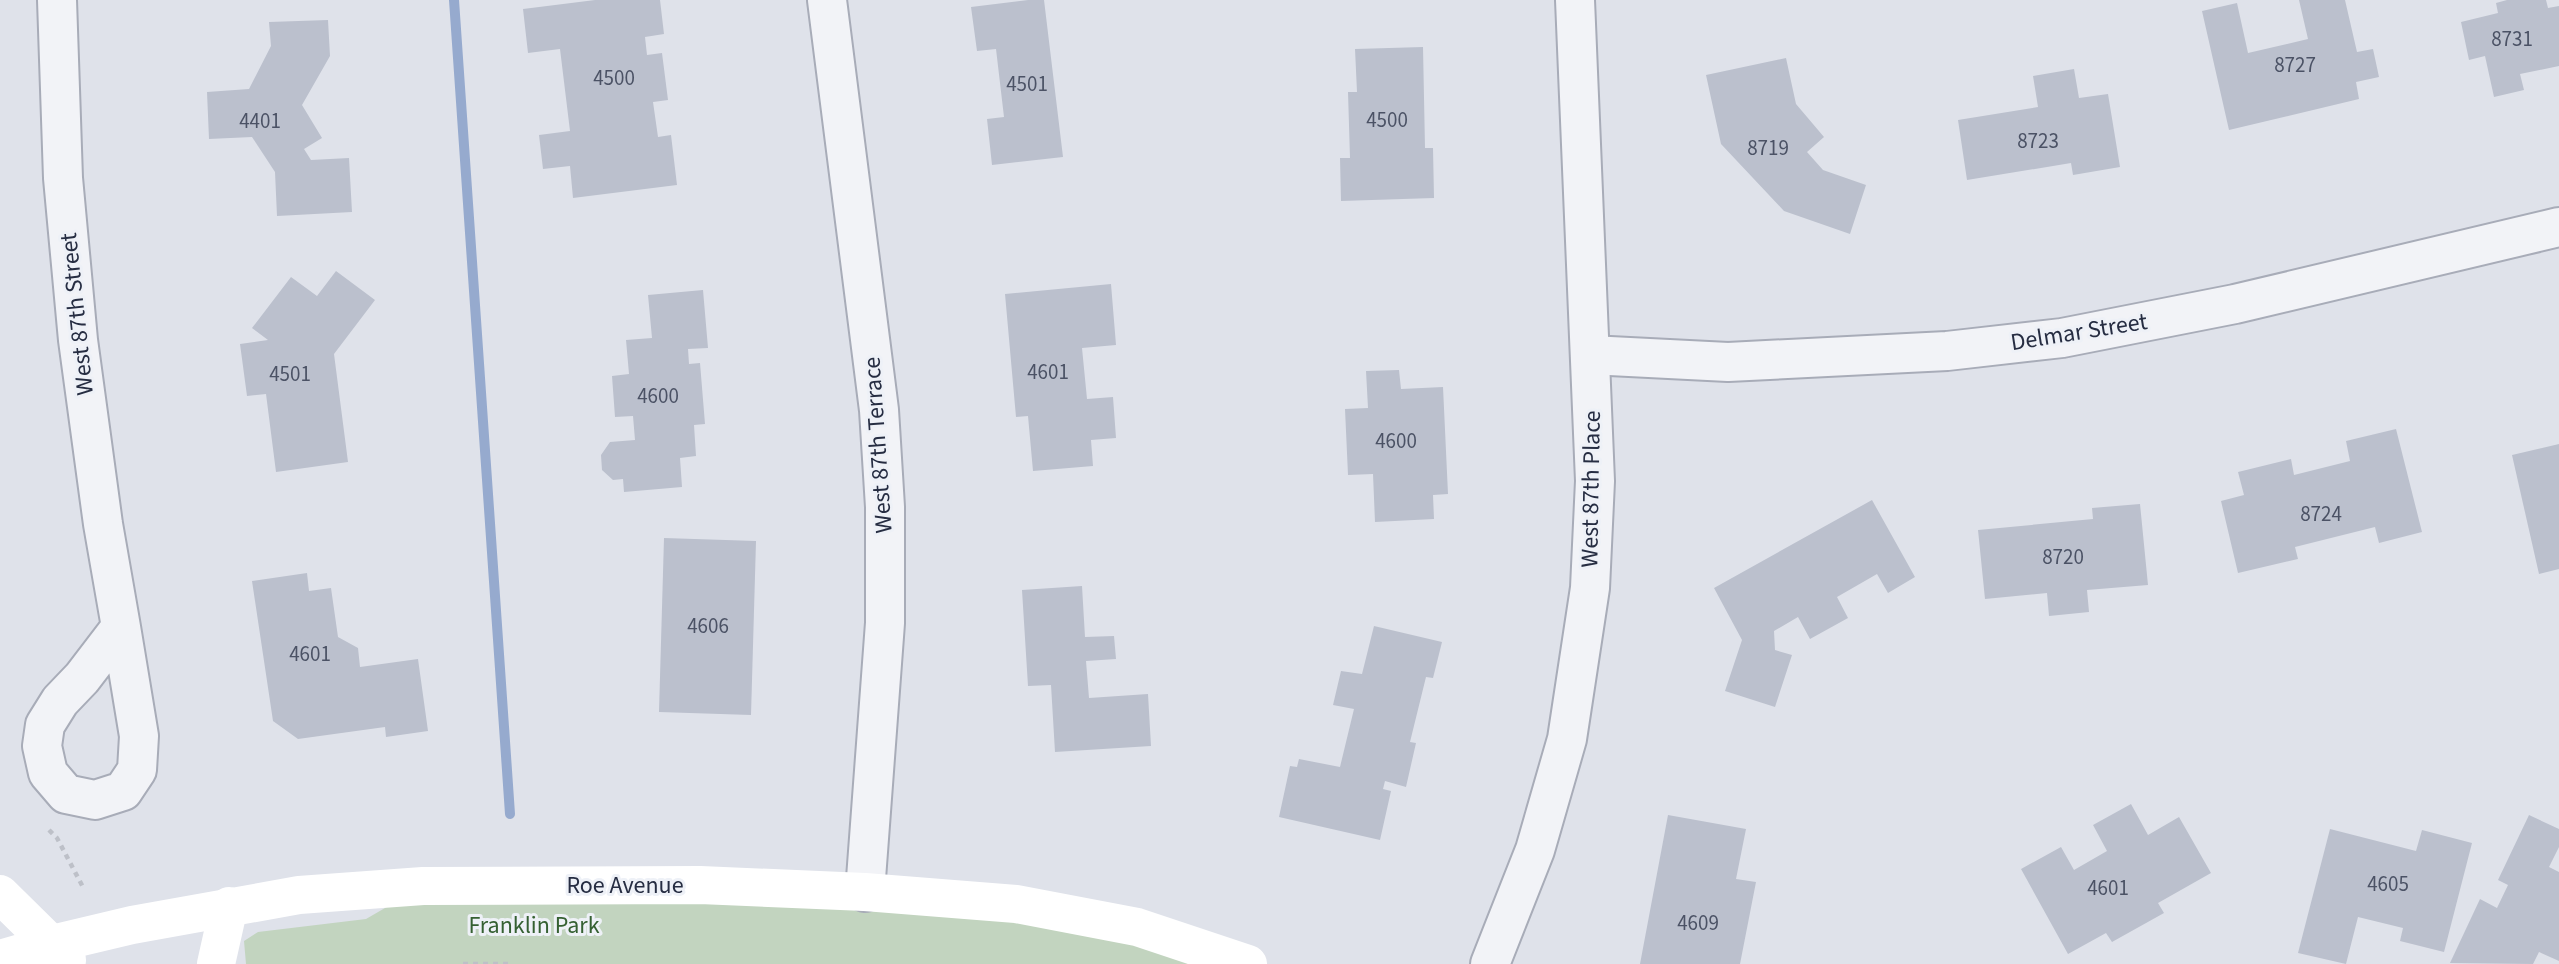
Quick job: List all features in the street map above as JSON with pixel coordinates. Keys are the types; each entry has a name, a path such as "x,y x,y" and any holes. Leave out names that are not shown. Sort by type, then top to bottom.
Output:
{"main road":[{"name":"Roe Avenue","path":"0,959 61,954 132,925 299,895 423,886 700,885 864,892 1016,904 1137,928 1248,964"},
{"path":"0,894 61,954"},
{"path":"216,964 229,906"}],"street":[{"name":"West 87th Street","path":"57,0 63,178 78,340 103,524 121,627"},
{"name":"West 87th Terrace","path":"827,0 879,410 885,508 885,623 864,892"},
{"name":"West 87th Place","path":"1490,964 1535,850 1567,739 1590,588 1595,481 1575,0"},
{"name":"Delmar Street","path":"1590,355 1728,362 1947,351 2062,338 2235,304 2559,227"}],"path":[{"path":"463,964 510,964"}],"green space":[{"name":"Franklin Park","path":"423,886 865,892 1248,964 246,964 244,941 258,932 366,919"}],"building":[{"path":"595,0 660,0 664,34 645,37 647,55 662,53 668,100 653,102 658,137 671,135 677,185 573,198 570,166 543,169 539,135 570,131 560,49 528,53 523,9"},
{"path":"1044,0 1063,157 992,165 987,119 1004,117 996,49 977,51 971,7"},
{"path":"2299,0 2345,0 2357,52 2373,49 2379,77 2356,82 2359,99 2229,130 2202,11 2237,3 2248,53 2308,39"},
{"path":"2507,0 2546,0 2548,8 2559,6 2559,66 2520,74 2524,90 2494,97 2485,56 2469,60 2461,22 2498,13 2496,3"},
{"path":"328,20 330,56 302,105 322,138 304,149 311,160 349,158 352,212 277,216 275,172 252,137 209,139 207,92 249,89 271,46 269,22"},
{"path":"1423,47 1425,148 1433,148 1434,198 1341,201 1340,158 1350,158 1348,92 1357,92 1355,49"},
{"path":"1786,58 1796,104 1824,137 1807,152 1823,170 1866,185 1850,234 1784,211 1721,144 1706,75"},
{"path":"2074,69 2079,98 2108,94 2120,167 2073,175 2071,163 1967,180 1958,120 2038,107 2033,76"},
{"path":"336,271 375,300 334,354 348,462 276,472 266,394 247,396 240,344 268,340 252,328 291,277 317,296"},
{"path":"1111,284 1116,345 1082,348 1087,399 1113,397 1116,438 1091,440 1093,466 1033,471 1028,416 1016,417 1005,294"},
{"path":"703,290 708,348 688,349 689,364 700,363 705,424 694,425 696,456 680,458 682,487 624,492 623,479 613,480 602,470 601,455 610,442 635,440 633,416 615,417 612,376 629,374 626,340 652,338 648,295"},
{"path":"1399,370 1401,389 1443,387 1448,494 1433,495 1434,519 1375,522 1373,474 1348,475 1345,409 1368,408 1366,371"},
{"path":"2396,429 2422,532 2379,543 2375,527 2295,547 2298,559 2238,573 2221,501 2244,495 2238,472 2291,459 2294,475 2350,461 2346,441"},
{"path":"2559,444 2559,569 2539,574 2512,455"},
{"path":"1872,500 1915,577 1888,593 1877,574 1837,597 1848,618 1810,639 1798,617 1774,631 1775,650 1792,655 1775,707 1725,691 1742,640 1714,588"},
{"path":"2140,504 2148,585 2087,590 2089,612 2049,616 2047,593 1985,599 1978,530 2093,519 2092,508"},
{"path":"664,538 756,541 751,715 659,712"},
{"path":"307,573 309,591 331,588 338,637 358,648 360,667 418,659 428,731 386,737 385,727 298,739 273,721 252,581"},
{"path":"1082,586 1085,637 1114,636 1116,659 1086,661 1089,698 1148,694 1151,746 1055,752 1051,685 1028,686 1022,590"},
{"path":"1374,626 1442,642 1433,678 1426,677 1410,742 1416,743 1406,787 1385,781 1383,789 1391,791 1380,840 1279,817 1290,766 1297,767 1299,759 1340,767 1354,709 1333,705 1341,671 1362,674"},
{"path":"2131,804 2148,835 2179,817 2211,873 2158,903 2164,913 2112,942 2106,933 2068,954 2021,869 2061,847 2074,870 2107,851 2093,825"},
{"path":"1668,815 1746,829 1736,879 1756,882 1740,964 1640,964"},
{"path":"2529,815 2559,829 2559,847 2549,867 2559,872 2559,961 2539,952 2533,964 2450,963 2480,899 2497,908 2508,885 2498,880"},
{"path":"2330,829 2416,851 2422,830 2472,843 2444,952 2400,941 2403,928 2358,917 2346,964 2298,953"}],"waterway":[{"path":"454,0 510,814"}]}
